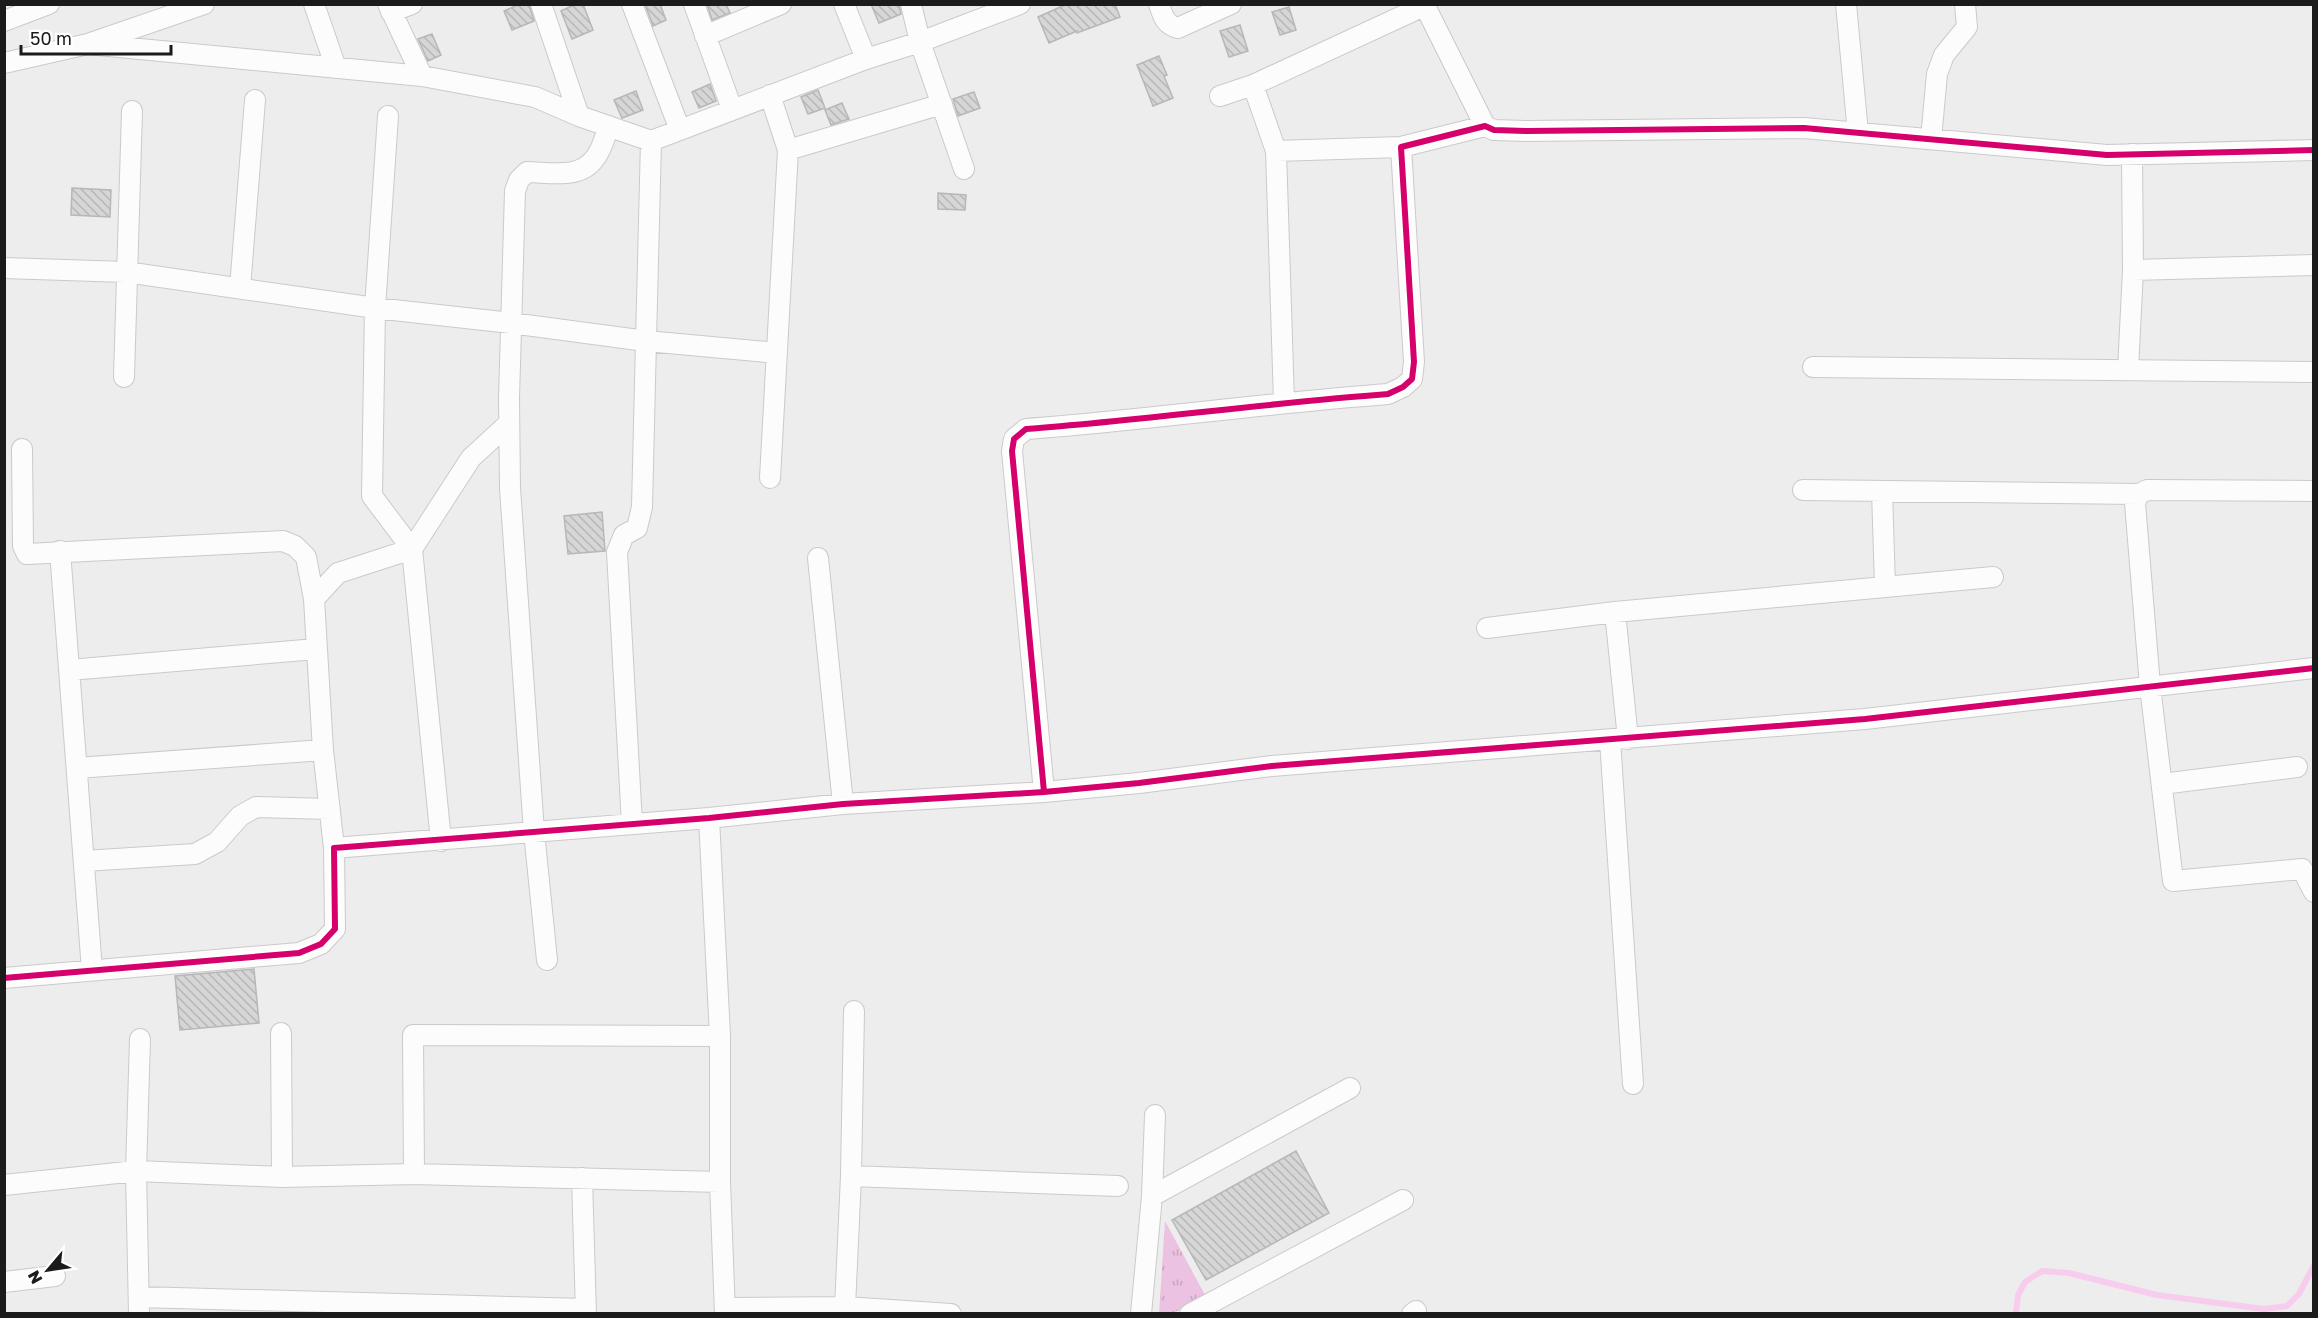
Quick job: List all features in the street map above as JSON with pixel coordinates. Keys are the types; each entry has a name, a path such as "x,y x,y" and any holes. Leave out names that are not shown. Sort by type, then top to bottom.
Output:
{"street":[{"path":"4,21 49,4"},
{"path":"4,63 88,44 204,4"},
{"path":"314,4 336,68"},
{"path":"412,4 390,8 422,76"},
{"path":"541,4 579,116"},
{"path":"632,4 680,130"},
{"path":"694,4 732,109"},
{"path":"705,36 781,4"},
{"path":"844,4 866,59"},
{"path":"911,4 920,42 964,169"},
{"path":"88,44 422,76 535,97 579,116 651,141 866,59 920,42 1020,4"},
{"path":"1159,4 1164,19 1170,26 1178,28 1231,4"},
{"path":"1846,4 1858,133"},
{"path":"1931,140 1938,74 1944,55 1967,27 1965,4"},
{"path":"1220,96 1254,85 1424,5 1485,126"},
{"path":"1254,85 1276,151 1284,402"},
{"path":"770,95 788,150 770,478"},
{"path":"240,288 255,100"},
{"path":"788,150 942,104"},
{"path":"124,377 132,111"},
{"path":"388,116 375,308 372,496 412,549 441,841"},
{"path":"547,960 534,832 510,488 509,423 515,191 519,180 527,172 568,174 584,168 596,158 609,126"},
{"path":"1276,151 1401,147 1485,126 1494,130 1527,131 1804,128 2108,155 2313,150"},
{"path":"632,824 617,552 624,536 637,528 642,507 651,141"},
{"path":"1044,792 1012,451 1014,439 1026,429 1124,422 1284,402 1388,394 1404,387 1412,379 1414,362 1401,147"},
{"path":"2128,370 2133,270 2132,154"},
{"path":"2133,270 2313,265"},
{"path":"4,268 126,272 375,308 646,341 777,353"},
{"path":"1813,367 2313,372"},
{"path":"314,599 338,573 412,549 471,458 509,423"},
{"path":"4,978 298,953 321,944 335,929 334,848 323,750 314,599 306,557 295,546 283,541 27,554 24,550 22,448"},
{"path":"1803,490 2139,494 2147,490 2313,491"},
{"path":"1882,491 1885,586"},
{"path":"2139,494 2135,503 2150,686 2173,881 2302,869 2313,892"},
{"path":"60,551 92,970"},
{"path":"818,558 843,804"},
{"path":"1487,628 1615,612 1993,577"},
{"path":"1615,612 1633,1084"},
{"path":"69,669 316,649"},
{"path":"334,848 709,818 843,804 1044,792 1139,783 1272,766 1865,719 2313,668"},
{"path":"77,768 323,750"},
{"path":"2162,784 2297,767"},
{"path":"84,861 195,854 217,842 240,816 256,807 330,809"},
{"path":"709,818 720,1036 720,1182 725,1311 845,1306 951,1314"},
{"path":"845,1306 851,1176 854,1011"},
{"path":"281,1033 282,1177"},
{"path":"414,1174 413,1035 720,1036"},
{"path":"140,1039 136,1171 139,1305 586,1311 582,1178"},
{"path":"1152,1196 1350,1088"},
{"path":"1141,1314 1152,1196 1155,1115"},
{"path":"4,1185 136,1171 282,1177 414,1174 720,1182"},
{"path":"851,1176 1118,1186"},
{"path":"1190,1314 1403,1200"},
{"path":"4,1282 55,1276"}],"green space":[{"path":"1165,1221 1205,1295 1174,1313 1159,1314"}],"building":[{"path":"520,4 529,4 534,21 512,30 504,11"},
{"path":"576,4 583,4 593,30 572,39 561,11"},
{"path":"645,4 660,4 666,20 653,26"},
{"path":"707,4 726,4 730,13 712,20"},
{"path":"871,4 899,4 901,14 879,23"},
{"path":"1067,4 1115,4 1120,17 1049,43 1038,17"},
{"path":"1289,7 1296,30 1280,35 1272,12"},
{"path":"1240,25 1248,51 1229,57 1220,31"},
{"path":"432,34 441,55 428,61 418,39"},
{"path":"1159,56 1173,98 1153,106 1137,65"},
{"path":"710,84 716,101 699,108 692,92"},
{"path":"818,90 825,108 808,114 801,97"},
{"path":"636,91 643,110 622,118 614,100"},
{"path":"974,92 980,108 958,116 953,99"},
{"path":"842,103 849,119 831,125 825,110"},
{"path":"72,188 111,190 110,217 71,215"},
{"path":"938,193 966,195 965,210 938,209"},
{"path":"602,512 605,551 568,554 564,516"},
{"path":"254,969 259,1023 180,1030 175,976"},
{"path":"1296,1151 1329,1213 1206,1280 1172,1220"}],"waterway":[{"path":"2016,1314 2018,1295 2025,1282 2042,1271 2069,1273 2157,1295 2264,1309 2287,1306 2299,1294 2314,1265"}],"cycle path":[{"path":"1044,792 1012,451 1014,439 1026,429 1388,394 1403,387 1412,379 1414,362 1401,147 1485,126 1494,130 1527,131 1804,128 2107,155 2314,150"},
{"path":"4,978 299,953 321,944 335,929 334,848 709,818 843,804 1044,792 1139,783 1272,766 1865,719 2314,668"}]}
